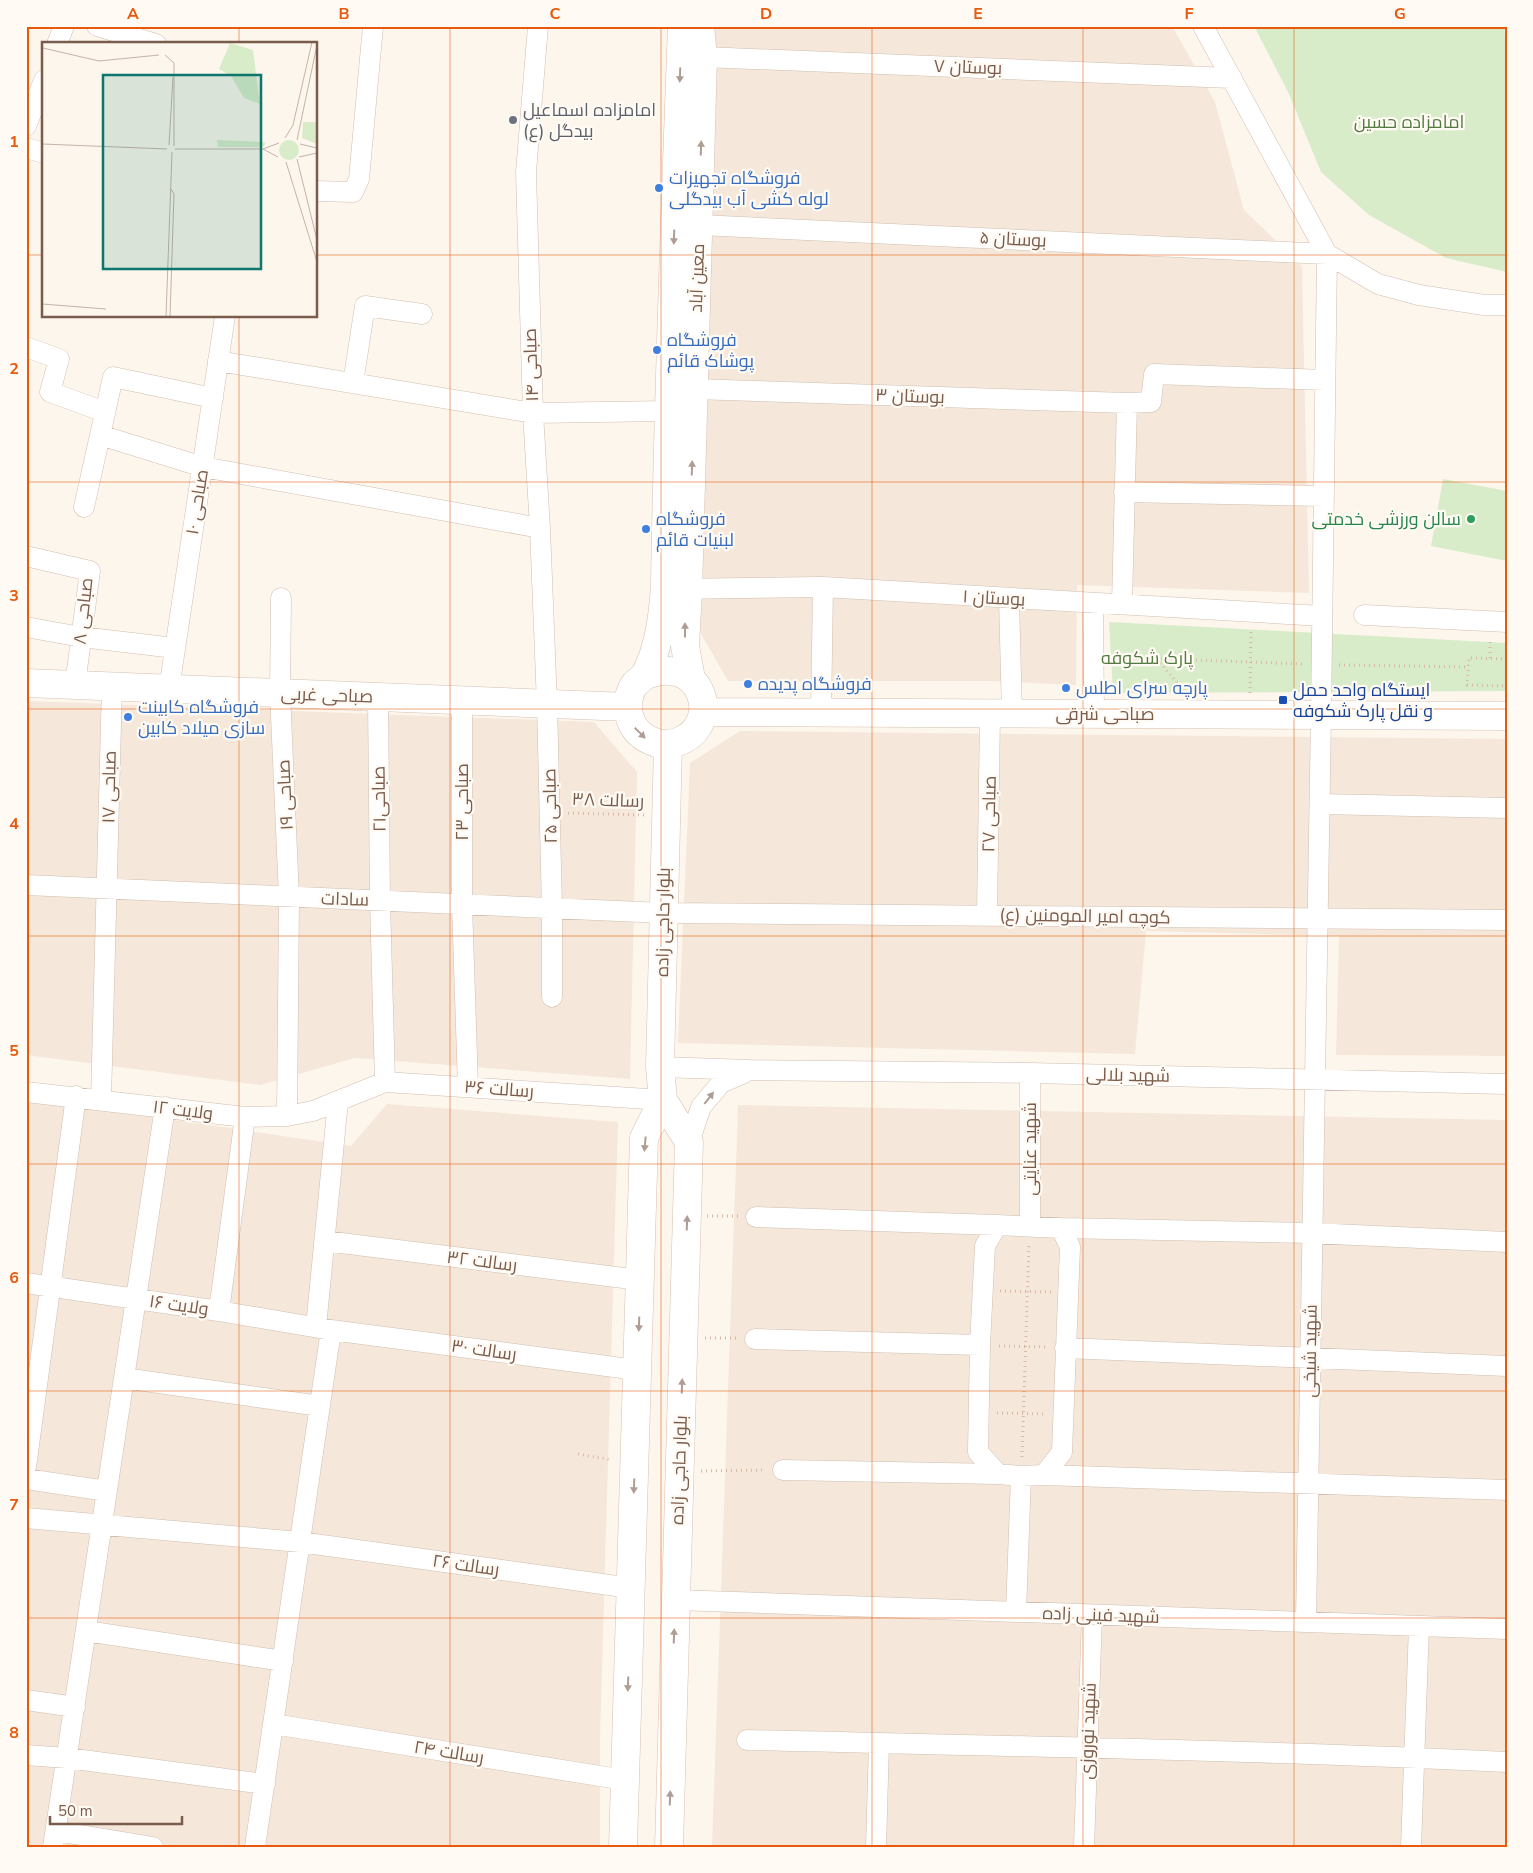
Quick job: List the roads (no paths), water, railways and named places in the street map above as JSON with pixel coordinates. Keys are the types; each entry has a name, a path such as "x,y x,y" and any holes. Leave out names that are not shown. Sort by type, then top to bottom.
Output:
{"street":[{"path":"59,42 64,26"},
{"path":"97,26 149,42"},
{"path":"318,191 353,192 359,179 373,26"},
{"name":"صباحی ۱۴","path":"538,26 526,172 533,413 547,704"},
{"name":"معین آباد","path":"682,26 668,411 676,589 690,678"},
{"name":"معین آباد","path":"644,676 676,589 694,390 703,57 700,26"},
{"path":"1203,26 1327,254 1378,284 1428,297 1484,305 1507,305"},
{"name":"بوستان ۷","path":"703,57 1232,78"},
{"path":"26,126 42,85"},
{"path":"26,148 42,152"},
{"name":"بوستان ۵","path":"699,225 1327,254"},
{"name":"شهید شیخی","path":"1306,1622 1327,254"},
{"path":"354,383 365,306 422,314"},
{"name":"صباحی ۱۰","path":"169,688 225,318"},
{"path":"26,347 59,358 50,392 105,412"},
{"path":"218,361 533,413 668,411"},
{"name":"بوستان ۳","path":"694,390 1126,403 1151,402 1154,374 1325,380"},
{"path":"84,507 113,377 213,398"},
{"path":"1122,604 1126,403"},
{"path":"100,435 203,467 540,528"},
{"path":"1124,492 1324,496"},
{"name":"صباحی ۸","path":"26,556 90,571 75,685"},
{"path":"821,713 823,587"},
{"name":"بوستان ۱","path":"676,589 823,587 1322,616"},
{"name":"صباحی ۱۹","path":"281,598 280,693 289,897 287,1116"},
{"name":"صباحی ۲۷","path":"987,915 1009,599"},
{"path":"1093,603 1094,714"},
{"path":"1364,615 1507,622"},
{"path":"26,627 82,637 175,648"},
{"path":"668,669 680,672 690,678 700,694 703,712 699,724 691,734 680,741 668,744 656,743 644,738 636,730 630,719 628,707 630,695 635,684 655,670 668,669"},
{"name":"صباحی غربی","path":"26,683 628,707"},
{"name":"صباحی ۱۷","path":"101,1100 112,686"},
{"name":"صباحی۲۱","path":"378,697 380,901 385,1082"},
{"name":"صباحی ۲۳","path":"462,700 462,904 468,1087"},
{"name":"صباحی ۲۵","path":"547,704 552,908 552,997"},
{"name":"صباحی شرقی","path":"703,712 1507,716"},
{"name":"بلوار حاجی زاده","path":"668,744 660,1067 663,1100 689,1142 686,1600 668,1847"},
{"path":"1320,804 1507,808"},
{"name":"سادات","path":"26,885 664,913"},
{"name":"کوچه امیر المومنین (ع)","path":"664,913 1507,920"},
{"name":"شهید بلالی","path":"660,1067 750,1070 1030,1072 1507,1084"},
{"path":"689,1142 701,1107 721,1083 750,1070"},
{"name":"شهید عنایتی","path":"1030,1072 1030,1226"},
{"name":"رسالت ۳۶","path":"338,1101 385,1082 663,1100"},
{"name":"ولایت ۱۲","path":"26,1092 76,1096 245,1117 287,1116 314,1112 338,1101"},
{"path":"26,1467 76,1096"},
{"path":"624,1847 644,1138 663,1100"},
{"path":"256,1847 320,1406 324,1329 325,1241 338,1101"},
{"path":"153,1847 55,1839 165,1107"},
{"path":"219,1311 245,1117"},
{"path":"756,1217 1061,1228 1311,1233 1507,1242"},
{"path":"997,1225 985,1246 980,1345 978,1452 998,1474"},
{"path":"1044,1475 1062,1452 1070,1248 1061,1228"},
{"name":"رسالت ۳۲","path":"325,1241 640,1280"},
{"name":"ولایت ۱۶","path":"26,1283 136,1298 324,1329"},
{"name":"رسالت ۳۰","path":"324,1329 637,1370"},
{"path":"755,1339 980,1345"},
{"path":"1065,1348 1507,1366"},
{"path":"124,1378 320,1406"},
{"path":"783,1470 1044,1475 1507,1490"},
{"path":"1016,1612 1021,1476"},
{"path":"26,1479 107,1491"},
{"name":"رسالت ۲۶","path":"26,1518 300,1542 631,1588"},
{"name":"شهید فینی زاده","path":"686,1600 1507,1629"},
{"name":"شهید نوروزی","path":"1084,1847 1092,1615"},
{"path":"1411,1847 1419,1626"},
{"path":"86,1632 283,1661"},
{"path":"26,1700 75,1707"},
{"name":"رسالت ۲۴","path":"273,1724 626,1780"},
{"path":"747,1740 1087,1747 1507,1762"},
{"path":"876,1847 879,1743"},
{"path":"26,1755 67,1758 265,1784"}],"place":[{"name":"امامزاده اسماعیل (ع) بیدگل","path":"513,120"},
{"name":"فروشگاه تجهیزات لوله کشی آب بیدگلی","path":"659,188"},
{"name":"فروشگاه پوشاک قائم","path":"657,350"},
{"name":"سالن ورزشی خدمتی","path":"1471,519"},
{"name":"فروشگاه لبنیات قائم","path":"646,529"},
{"name":"فروشگاه پدیده","path":"748,684"},
{"name":"پارچه سرای اطلس","path":"1066,688"},
{"name":"ایستگاه واحد حمل و نقل پارک شکوفه","path":"1283,700"},
{"name":"فروشگاه کابینت سازی میلاد کابین","path":"128,717"}],"park label":[{"name":"امامزاده حسین","path":"1409,122"},
{"name":"پارک شکوفه","path":"1147,658"}]}
